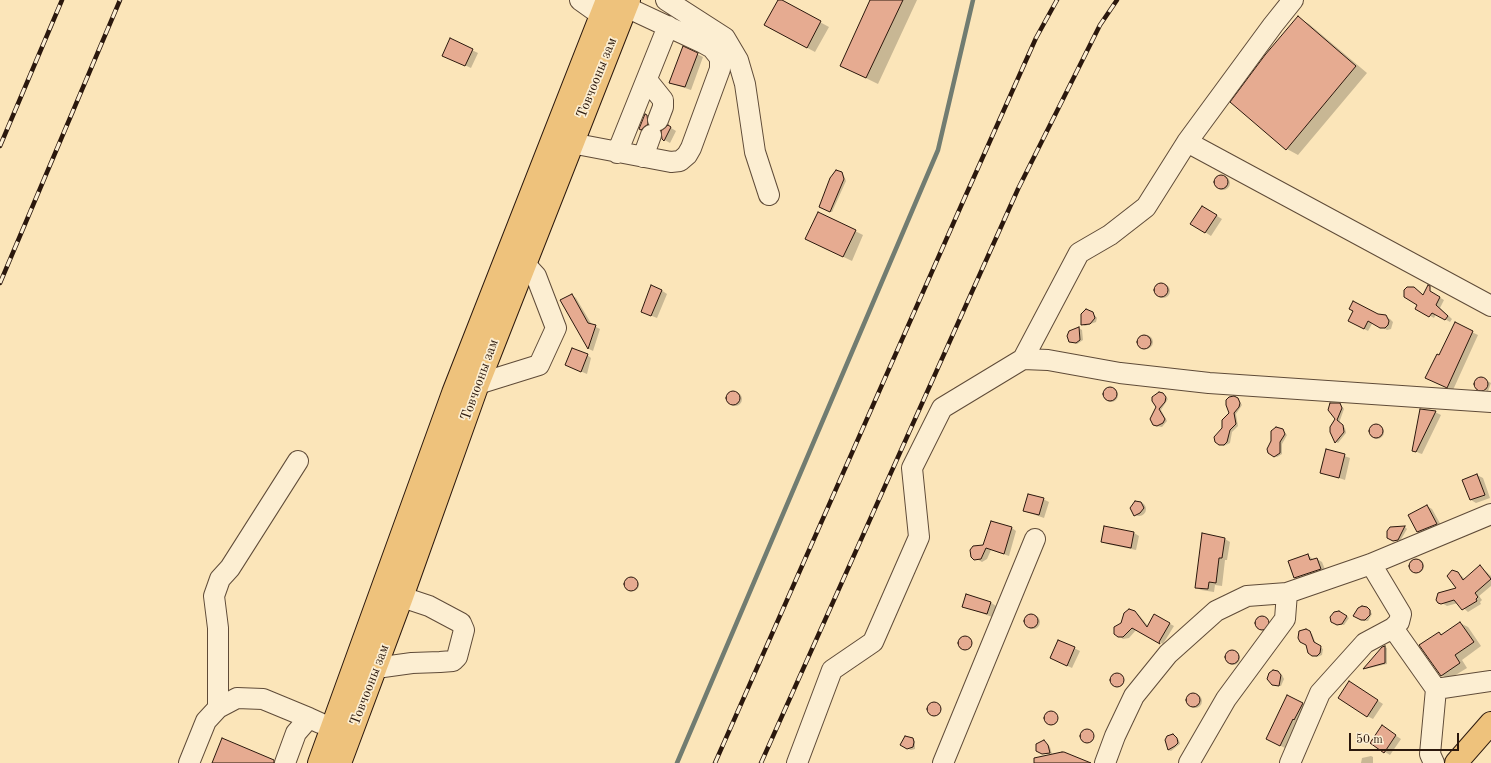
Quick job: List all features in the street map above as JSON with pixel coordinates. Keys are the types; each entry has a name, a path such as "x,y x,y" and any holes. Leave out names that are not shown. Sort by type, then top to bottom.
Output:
{"main road":[{"name":"Товчооны зам","path":"346,758 376,668 478,384 571,143 616,5"},
{"name":"Товчооны зам","path":"319,763 456,385 616,5"},
{"path":"1462,760 1491,723"}],"street":[{"path":"571,143 617,153 671,162 680,161 687,155 720,69 720,58 712,48 668,26 616,5 580,0"},
{"path":"666,0 725,38 738,60 745,84 755,152 769,195"},
{"path":"798,763 832,670 873,642 919,537 912,468 942,408 1023,359 1079,253 1110,235 1146,207 1187,142 1293,0"},
{"path":"617,153 668,26"},
{"path":"643,157 663,107 663,100 647,80"},
{"path":"1187,142 1491,306"},
{"path":"478,384 539,365 556,328 536,276 524,263"},
{"path":"1023,359 1048,360 1120,373 1209,383 1491,402"},
{"path":"218,708 218,628 214,596 220,579 230,568 298,461"},
{"path":"1105,763 1115,736 1134,696 1168,654 1216,611 1247,596 1287,593 1371,564 1491,514"},
{"path":"942,763 1036,539"},
{"path":"1290,763 1320,693 1365,643 1393,628 1398,622 1401,614 1371,564"},
{"path":"1189,763 1226,699 1285,619 1287,593"},
{"path":"376,668 412,663 453,661 457,657 464,630 461,623 429,606 402,597"},
{"path":"1393,628 1436,689 1430,754 1434,763"},
{"path":"1436,689 1491,681"},
{"path":"189,763 206,721 218,708 237,698 263,699 332,727"},
{"path":"285,763 296,733 309,718"}],"building":[{"path":"778,0 782,0 821,21 807,48 764,25"},
{"path":"870,0 903,0 866,78 840,66"},
{"path":"1298,16 1356,66 1286,150 1230,102 1265,55"},
{"path":"450,38 473,49 465,66 442,56"},
{"path":"683,46 698,53 685,87 669,83"},
{"path":"645,114 647,115 648,124 641,130 639,129"},
{"path":"668,125 671,127 664,141 662,139 661,131"},
{"path":"836,170 842,172 844,179 830,212 819,207 830,178"},
{"path":"1218,175 1224,175 1228,179 1228,185 1224,189 1218,189 1214,185 1214,179"},
{"path":"1202,206 1217,215 1205,233 1190,224"},
{"path":"818,212 856,230 843,257 805,239"},
{"path":"1158,283 1164,283 1168,287 1168,293 1164,297 1158,297 1154,293 1154,287"},
{"path":"651,285 662,290 651,316 641,312"},
{"path":"1428,285 1430,286 1430,291 1440,297 1436,305 1448,316 1445,320 1432,313 1429,317 1415,309 1417,305 1404,297 1404,290 1407,287 1414,287 1423,295"},
{"path":"572,294 588,323 596,325 588,349 560,300"},
{"path":"1353,301 1378,314 1386,315 1389,321 1388,325 1385,328 1380,328 1368,321 1364,329 1348,321 1353,311 1349,309"},
{"path":"1086,309 1093,312 1095,318 1090,324 1081,325 1081,314"},
{"path":"1455,322 1473,331 1447,388 1425,378 1437,354 1439,355"},
{"path":"1079,327 1080,340 1076,343 1069,342 1067,336 1069,331"},
{"path":"1141,335 1147,335 1151,339 1151,345 1147,349 1141,349 1137,345 1137,339"},
{"path":"572,348 588,354 581,372 565,365"},
{"path":"1481,377 1486,379 1488,384 1486,389 1481,391 1476,389 1474,384 1476,379"},
{"path":"1107,387 1113,387 1117,391 1117,397 1113,401 1107,401 1103,397 1103,391"},
{"path":"730,391 736,391 740,395 740,401 736,405 730,405 726,401 726,395"},
{"path":"1159,392 1163,393 1166,397 1165,402 1159,409 1165,419 1163,423 1157,426 1153,425 1150,419 1156,407 1152,401 1152,397"},
{"path":"1234,396 1238,398 1240,403 1239,407 1234,413 1236,424 1230,430 1227,442 1224,445 1219,445 1215,442 1214,437 1222,428 1222,420 1229,413 1226,400 1229,397"},
{"path":"1330,403 1340,403 1342,408 1337,420 1343,425 1344,432 1335,443 1330,432 1330,427 1335,419 1328,410"},
{"path":"1420,409 1436,411 1416,452 1412,451"},
{"path":"1373,424 1379,424 1383,428 1383,434 1379,438 1373,438 1369,434 1369,428"},
{"path":"1276,427 1283,429 1285,434 1280,442 1280,453 1274,457 1268,453 1267,449 1271,441 1271,431"},
{"path":"1326,449 1345,454 1339,478 1320,473"},
{"path":"1477,474 1485,495 1470,500 1462,480"},
{"path":"1028,494 1044,498 1039,515 1023,511"},
{"path":"1135,501 1141,502 1144,508 1140,513 1134,516 1130,508"},
{"path":"1427,505 1437,524 1417,532 1408,515"},
{"path":"991,521 1012,527 1004,554 986,548 981,559 974,560 971,557 970,550 973,546 983,545"},
{"path":"1104,526 1134,532 1131,548 1101,542"},
{"path":"1405,526 1398,540 1393,541 1387,538 1387,531 1390,527"},
{"path":"1202,533 1225,538 1222,558 1219,558 1216,583 1209,582 1208,589 1195,588"},
{"path":"1308,554 1310,560 1317,558 1321,569 1294,578 1288,561"},
{"path":"1413,559 1419,559 1423,563 1423,569 1419,573 1413,573 1409,569 1409,563"},
{"path":"1480,565 1491,579 1475,593 1478,597 1476,599 1477,601 1462,610 1454,600 1441,604 1438,603 1436,600 1438,593 1456,588 1447,576 1452,570 1458,572 1463,580"},
{"path":"631,577 636,579 638,584 636,589 631,591 626,589 624,584 626,579"},
{"path":"966,594 991,602 987,614 962,607"},
{"path":"1362,606 1367,607 1370,610 1370,615 1365,620 1361,620 1353,616 1358,608"},
{"path":"1129,609 1135,611 1147,627 1154,614 1170,623 1159,642 1160,644 1132,628 1123,637 1118,637 1114,634 1114,627 1121,623 1124,613"},
{"path":"1339,611 1347,616 1342,624 1337,625 1331,622 1330,617 1334,612"},
{"path":"1028,614 1034,614 1038,618 1038,624 1034,628 1028,628 1024,624 1024,618"},
{"path":"1262,616 1267,618 1269,623 1267,628 1262,630 1257,628 1255,623 1257,618"},
{"path":"1460,622 1474,642 1455,655 1460,663 1441,676 1419,645 1439,632 1441,635"},
{"path":"1306,629 1310,631 1314,642 1321,646 1320,653 1317,656 1312,656 1308,653 1306,645 1300,642 1298,638 1299,631"},
{"path":"965,636 970,638 972,643 970,648 965,650 960,648 958,643 960,638"},
{"path":"1058,640 1075,647 1067,666 1050,658"},
{"path":"1385,646 1385,663 1363,669 1382,647"},
{"path":"1229,650 1235,650 1239,654 1239,660 1235,664 1229,664 1225,660 1225,654"},
{"path":"1273,670 1278,671 1281,675 1279,686 1272,685 1267,679 1269,673"},
{"path":"1117,673 1122,675 1124,680 1122,685 1117,687 1112,685 1110,680 1112,675"},
{"path":"1349,681 1378,700 1367,717 1338,698"},
{"path":"1190,693 1196,693 1200,697 1200,703 1196,707 1190,707 1186,703 1186,697"},
{"path":"1287,695 1303,703 1294,720 1293,719 1280,746 1266,739"},
{"path":"934,702 939,704 941,709 939,714 934,716 929,714 927,709 929,704"},
{"path":"1051,711 1056,713 1058,718 1056,723 1051,725 1046,723 1044,718 1046,713"},
{"path":"1382,725 1396,735 1384,753 1370,743"},
{"path":"1087,729 1092,731 1094,736 1092,741 1087,743 1082,741 1080,736 1082,731"},
{"path":"1173,734 1177,738 1178,743 1168,750 1165,740 1167,736"},
{"path":"905,736 913,738 913,747 907,749 900,745"},
{"path":"222,738 274,760 274,763 212,763"},
{"path":"1044,740 1048,745 1050,753 1042,754 1036,751 1036,744"},
{"path":"1062,752 1091,763 1034,763 1034,758"}],"waterway":[{"path":"677,763 938,150 973,0"}],"railway":[{"path":"0,146 62,0"},
{"path":"0,283 120,0"},
{"path":"715,763 1036,38 1057,0"},
{"path":"761,763 1018,189 1100,25 1117,0"}]}
